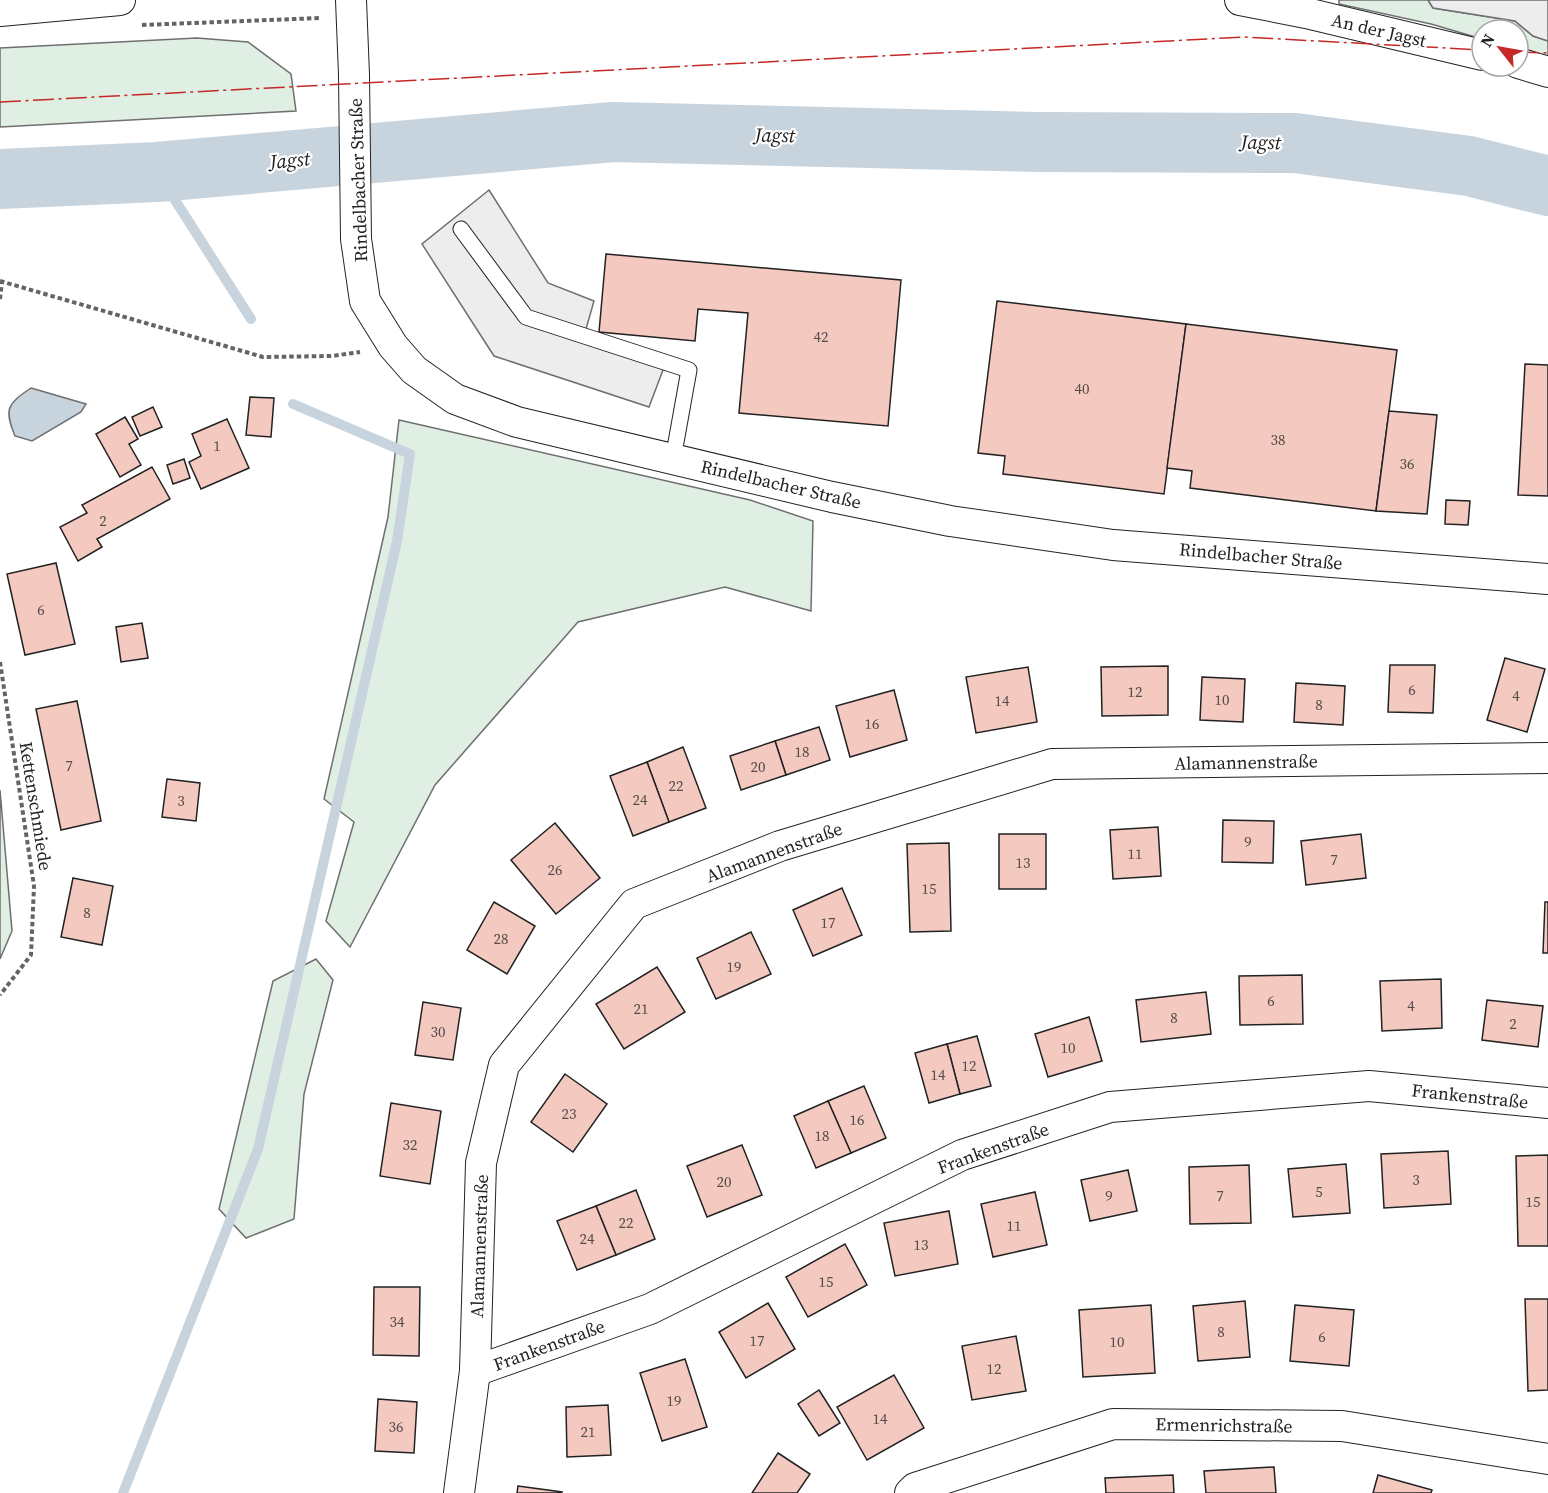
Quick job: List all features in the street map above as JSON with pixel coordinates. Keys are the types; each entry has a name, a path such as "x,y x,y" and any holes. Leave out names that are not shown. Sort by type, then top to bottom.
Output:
{"street":[{"path":"0,11 120,0"},
{"name":"An der Jagst","path":"1240,0 1317,15 1470,51"},
{"name":"Rindelbacher Straße","path":"351,9 356,239 366,301 393,346 414,370 455,399 517,422 832,497 950,521 1113,545 1548,579"},
{"path":"1530,67 1548,72"},
{"name":"Alamannenstraße","path":"459,1493 475,1371 481,1163 504,1065 634,904 780,846 1052,764 1548,758"},
{"name":"Frankenstraße","path":"475,1371 650,1309 962,1155 1110,1107 1369,1086 1548,1103"},
{"name":"Ermenrichstraße","path":"910,1493 915,1488 1113,1424 1342,1426 1548,1459"}],"lane":[{"path":"461,229 526,317 689,370 673,459"}],"path":[{"path":"141,25 351,9"},
{"path":"0,298 1,282 264,357 332,356 393,346"},
{"name":"Kettenschmiede","path":"0,662 34,886 31,955 0,994"}],"green space":[{"path":"1339,0 1428,0 1433,8 1496,18 1470,18 1470,35 1431,24 1339,4"},
{"path":"1530,34 1548,41 1548,58 1530,53"},
{"path":"197,38 248,42 291,74 296,111 0,127 0,48"},
{"path":"399,420 750,500 813,521 811,611 725,587 578,622 435,785 350,947 326,921 354,822 324,799 388,517"},
{"path":"0,790 12,931 0,959"},
{"path":"316,959 333,980 304,1094 294,1219 246,1238 219,1209 273,981"}],"shaded area":[{"path":"1428,0 1548,0 1548,41 1530,34 1530,18 1496,18 1433,8"},
{"path":"489,190 548,283 594,301 584,336 666,362 649,407 494,356 422,244"},
{"path":"31,388 86,404 81,412 32,441 15,436 9,419 12,403"}],"building":[{"path":"606,254 901,280 888,426 739,413 748,313 698,309 695,341 599,332"},
{"path":"997,301 1186,324 1164,494 1003,474 1005,456 978,453"},
{"path":"1186,324 1397,350 1376,511 1190,488 1192,471 1167,468"},
{"path":"1525,364 1548,365 1548,496 1518,495"},
{"path":"250,397 274,398 271,437 246,435"},
{"path":"153,407 162,427 140,436 132,417"},
{"path":"1389,411 1437,415 1427,514 1376,511"},
{"path":"125,417 138,439 129,444 141,465 120,477 96,434"},
{"path":"227,419 249,468 201,489 189,462 201,456 192,434"},
{"path":"184,459 190,478 173,484 167,465"},
{"path":"152,467 170,499 97,539 102,547 78,561 60,527 87,513 82,505"},
{"path":"1446,500 1470,501 1468,525 1445,524"},
{"path":"56,563 75,644 25,655 7,574"},
{"path":"142,623 148,658 121,662 116,627"},
{"path":"1505,658 1545,669 1527,732 1487,720"},
{"path":"1390,665 1435,665 1433,713 1388,712"},
{"path":"1168,666 1168,715 1102,716 1101,667"},
{"path":"1028,667 1037,722 976,733 966,677"},
{"path":"1202,677 1245,679 1243,722 1200,720"},
{"path":"1296,683 1345,686 1343,725 1294,722"},
{"path":"894,690 907,740 850,757 836,706"},
{"path":"77,701 101,821 61,830 36,709"},
{"path":"819,727 830,760 786,775 775,741"},
{"path":"775,741 786,775 741,790 730,756"},
{"path":"683,747 706,808 669,822 647,762"},
{"path":"647,762 669,822 633,836 610,776"},
{"path":"167,779 200,783 196,821 162,817"},
{"path":"1223,820 1274,821 1273,863 1222,862"},
{"path":"555,823 600,878 556,914 511,860"},
{"path":"1158,827 1161,876 1113,879 1110,830"},
{"path":"999,834 1046,834 1046,889 999,889"},
{"path":"1361,834 1366,878 1306,885 1301,841"},
{"path":"949,843 951,931 910,932 907,844"},
{"path":"73,878 113,886 102,945 61,937"},
{"path":"842,888 862,935 813,956 793,910"},
{"path":"494,902 535,926 507,974 467,950"},
{"path":"1545,902 1548,902 1548,953 1543,953"},
{"path":"751,932 771,974 716,999 697,958"},
{"path":"657,967 685,1012 624,1049 596,1004"},
{"path":"1302,975 1303,1024 1240,1025 1239,976"},
{"path":"1441,979 1442,1028 1382,1031 1380,981"},
{"path":"1206,992 1211,1034 1141,1042 1136,1000"},
{"path":"1487,1000 1543,1006 1538,1047 1482,1040"},
{"path":"423,1002 461,1008 453,1060 415,1055"},
{"path":"1089,1017 1102,1061 1048,1077 1035,1034"},
{"path":"977,1036 991,1086 960,1094 947,1044"},
{"path":"947,1044 960,1094 929,1103 915,1053"},
{"path":"565,1074 607,1104 573,1152 531,1122"},
{"path":"864,1086 886,1138 851,1153 828,1101"},
{"path":"828,1101 851,1153 816,1168 794,1116"},
{"path":"391,1103 441,1111 430,1184 380,1176"},
{"path":"742,1145 762,1195 707,1217 687,1166"},
{"path":"1448,1151 1451,1204 1384,1208 1381,1154"},
{"path":"1548,1155 1548,1246 1518,1246 1516,1156"},
{"path":"1346,1164 1350,1213 1293,1217 1288,1169"},
{"path":"1249,1165 1251,1223 1190,1224 1189,1167"},
{"path":"1128,1170 1137,1211 1090,1221 1081,1180"},
{"path":"636,1190 655,1239 616,1255 596,1206"},
{"path":"1035,1192 1047,1245 993,1257 981,1204"},
{"path":"596,1206 616,1255 577,1270 557,1221"},
{"path":"949,1211 958,1264 895,1276 884,1223"},
{"path":"845,1244 867,1285 808,1317 786,1277"},
{"path":"374,1287 420,1287 419,1356 373,1355"},
{"path":"1525,1299 1548,1299 1548,1390 1528,1391"},
{"path":"1245,1301 1250,1357 1198,1361 1193,1306"},
{"path":"768,1303 795,1349 746,1378 719,1332"},
{"path":"1151,1305 1155,1373 1083,1377 1079,1310"},
{"path":"1295,1305 1354,1310 1349,1366 1290,1361"},
{"path":"1016,1336 1026,1391 972,1400 962,1346"},
{"path":"685,1359 707,1427 662,1441 640,1373"},
{"path":"894,1375 924,1428 867,1460 837,1407"},
{"path":"819,1390 840,1423 819,1436 798,1404"},
{"path":"378,1399 417,1402 414,1453 375,1451"},
{"path":"608,1405 611,1455 567,1457 566,1407"},
{"path":"778,1453 810,1474 797,1493 752,1493"},
{"path":"1274,1467 1276,1493 1206,1493 1204,1471"},
{"path":"1173,1475 1174,1493 1106,1493 1105,1478"},
{"path":"1378,1475 1432,1490 1431,1493 1373,1493"},
{"path":"518,1486 562,1492 562,1493 517,1493"}],"waterway":[{"name":"Jagst","path":"0,179 157,172 613,132 1039,142 1295,143 1469,166 1548,186"},
{"path":"157,172 251,319"},
{"path":"123,1493 258,1149 397,541 410,454 293,404"}],"power":[{"path":"0,102 1244,37 1470,49"},
{"path":"1530,52 1548,53"}]}
